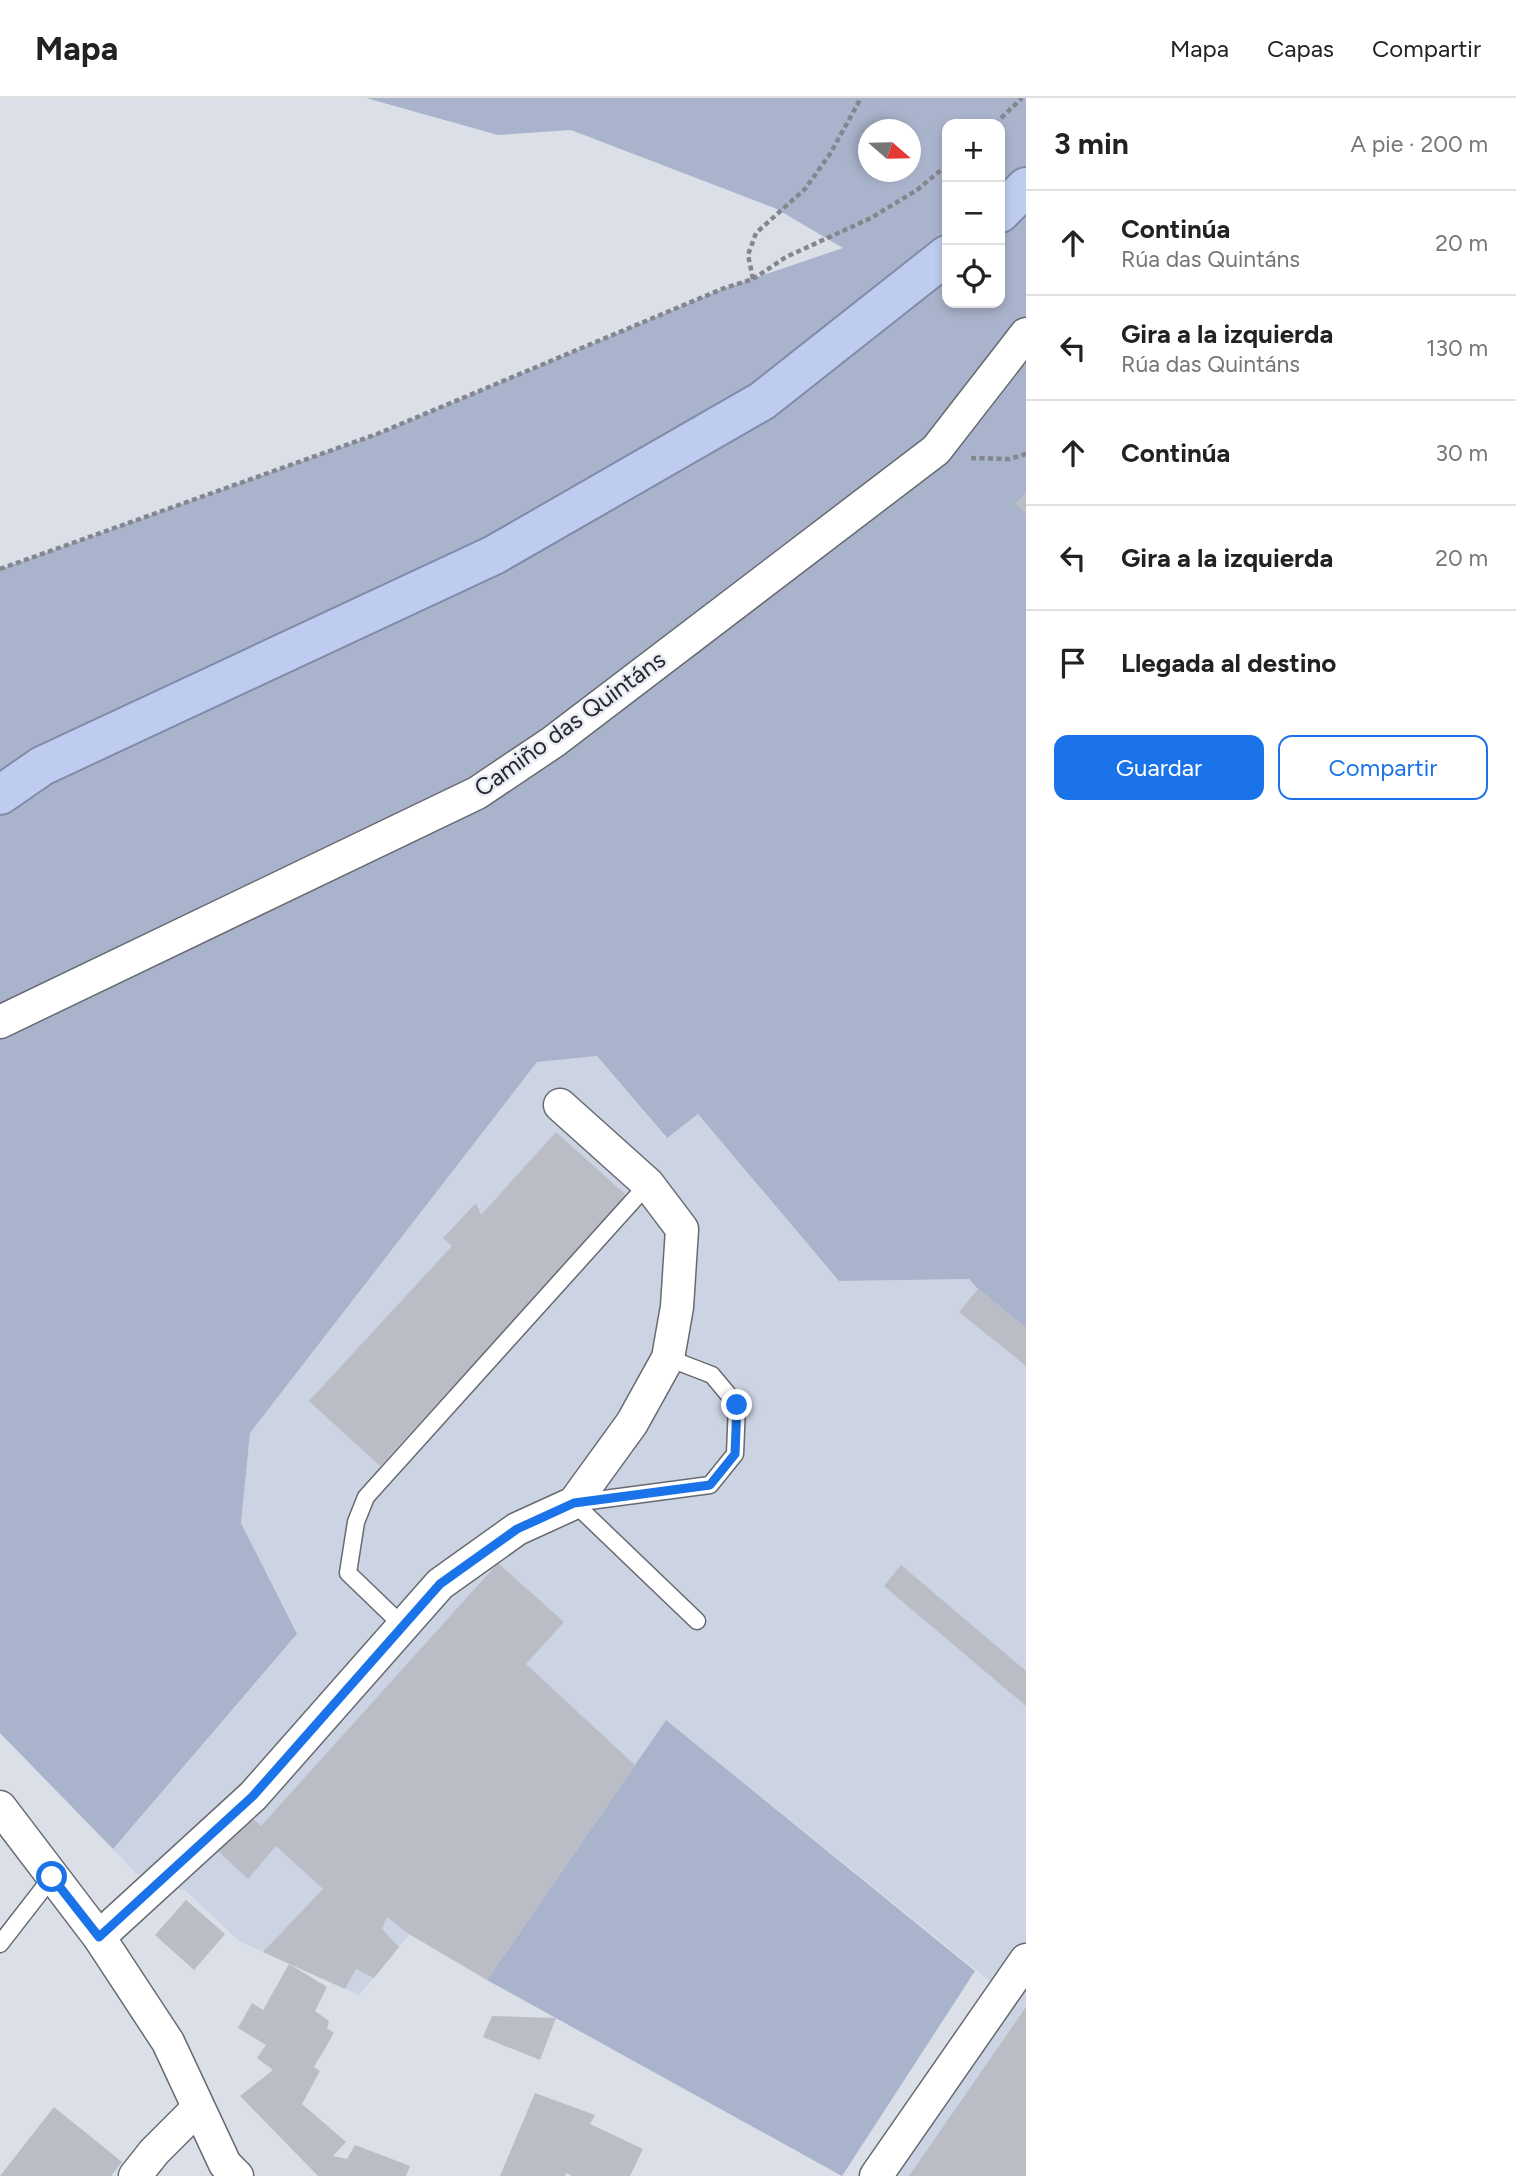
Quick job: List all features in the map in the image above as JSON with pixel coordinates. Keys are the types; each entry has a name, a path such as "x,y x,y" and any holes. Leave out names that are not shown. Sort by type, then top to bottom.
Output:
{"highway":[{"path":"1005,208 1026,187"},
{"path":"0,795 42,766 506,549 762,401 942,258"}],"street":[{"name":"Camiño das Quintáns","path":"0,1022 477,793 562,735 936,450 1026,334"},
{"path":"99,1937 253,1796 440,1584 517,1529 574,1503 632,1423 668,1358 677,1307 682,1229 648,1184 561,1105"},
{"path":"0,1807 99,1937 168,2042 225,2164 237,2176"},
{"path":"876,2176 1026,1960"},
{"path":"135,2176 154,2152 197,2109"}],"lane":[{"path":"403,1626 348,1573 356,1522 366,1497 648,1184"},
{"path":"574,1503 710,1485 735,1454 737,1405 712,1375 668,1358"},
{"path":"574,1503 697,1622"},
{"path":"0,1944 52,1877"}],"path":[{"path":"753,279 748,255 756,233 805,189 830,154 861,98"},
{"path":"1000,119 1022,98"},
{"path":"0,569 377,434 723,289 753,279 786,257 871,218 917,190 942,169"},
{"path":"936,450 967,458 1009,459 1026,454"}],"shaded area":[{"path":"366,98 1026,98 1026,1328 969,1279 839,1281 698,1114 667,1138 597,1056 537,1062 250,1433 241,1523 297,1634 113,1849 0,1733 0,569 377,434 722,289 843,248 777,209 571,130 498,135"},
{"path":"597,1056 666,1138 698,1114 839,1281 969,1279 1026,1328 1026,2176 896,2176 1016,2002 666,1720 487,1980 410,1934 359,1995 239,1941 186,1891 137,1874 113,1849 297,1635 241,1523 250,1433 537,1062"},
{"path":"666,1720 975,1971 842,2176 487,1980"}],"building":[{"path":"1026,492 1026,514 1015,504"},
{"path":"556,1132 627,1196 380,1466 309,1401 452,1246 443,1238 476,1203 481,1215"},
{"path":"978,1289 1026,1328 1026,1366 959,1312"},
{"path":"498,1563 564,1622 526,1664 635,1765 487,1980 409,1934 387,1917 382,1929 399,1947 374,1978 356,1969 345,1989 263,1952 323,1889 276,1846 248,1879 217,1850 249,1815 261,1826"},
{"path":"901,1565 1026,1671 1026,1706 884,1586"},
{"path":"186,1900 225,1934 194,1970 155,1935"},
{"path":"289,1964 327,1987 315,2011 329,2021 327,2028 334,2033 314,2067 320,2071 302,2104 346,2142 333,2156 347,2159 355,2145 410,2166 406,2176 318,2176 240,2096 273,2070 257,2058 266,2045 238,2028 252,2003 263,2010"},
{"path":"1026,2007 1026,2176 909,2176"},
{"path":"492,2016 556,2018 540,2060 483,2037"},
{"path":"535,2093 595,2115 590,2124 643,2149 630,2176 572,2176 566,2173 565,2176 500,2176"},
{"path":"54,2107 122,2162 111,2176 0,2176"}],"route":[{"path":"52,1877 99,1937 253,1796 440,1584 517,1529 574,1503 710,1485 735,1454 737,1405"}]}
